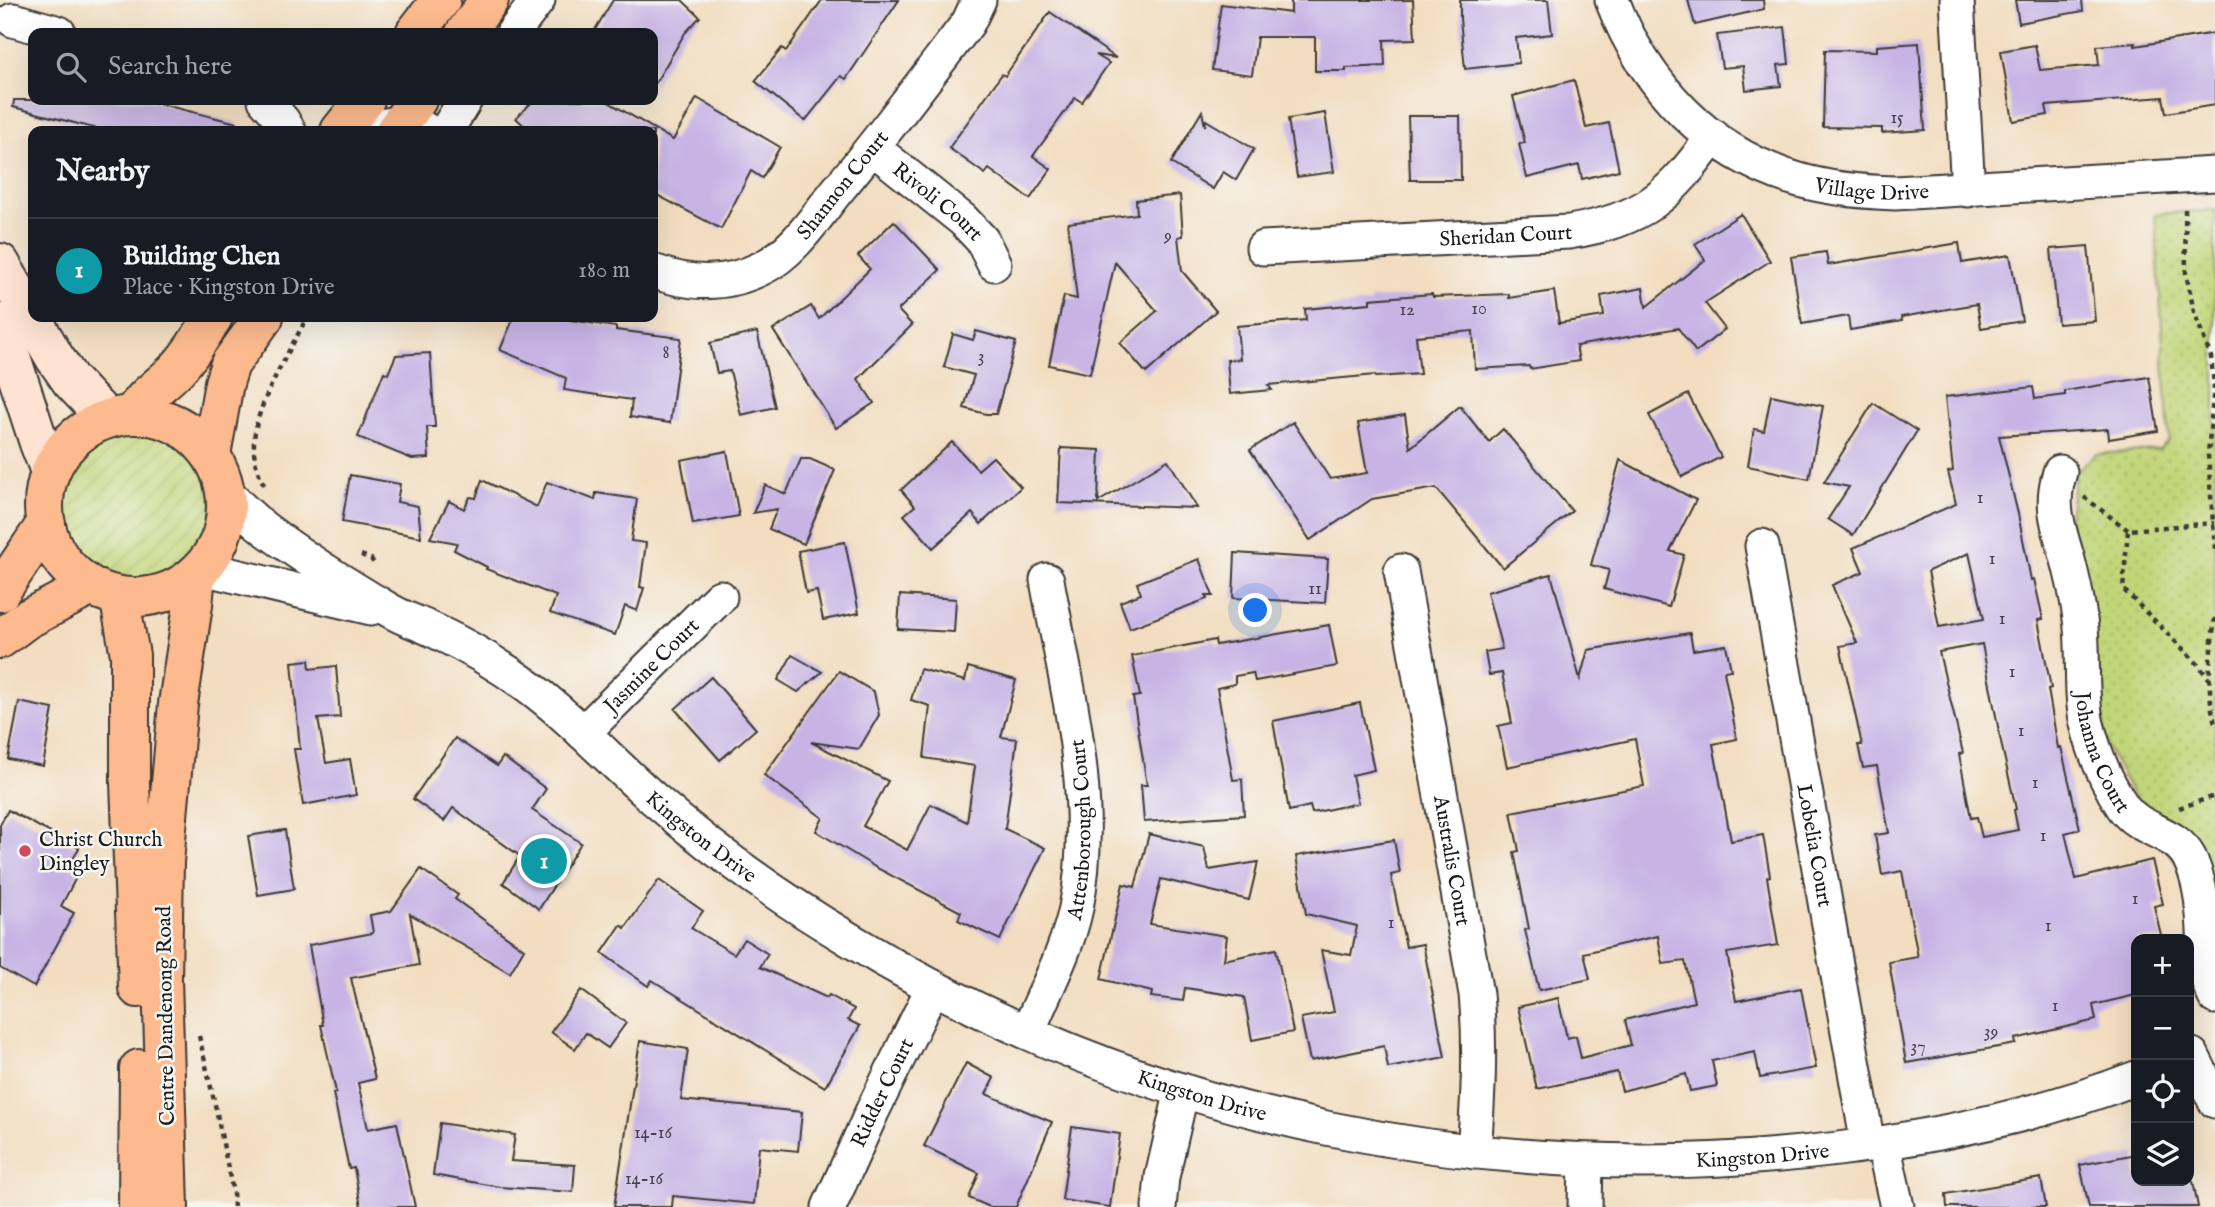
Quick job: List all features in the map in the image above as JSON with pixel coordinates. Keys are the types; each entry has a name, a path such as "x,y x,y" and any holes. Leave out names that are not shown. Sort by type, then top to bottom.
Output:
{"main road":[{"path":"419,28 441,0"},
{"path":"469,28 489,0"},
{"path":"344,126 361,105"},
{"path":"0,263 28,311"},
{"path":"34,322 71,381 119,417 160,418 177,425 199,441 220,474 226,493 226,513 214,552 199,572 176,588 142,598 105,591 78,578 62,560 50,540 46,524 44,503 50,471 69,443 87,429 119,417 177,368 210,322"},
{"path":"211,456 230,364 260,322"},
{"path":"0,323 50,471"},
{"path":"0,592 46,524"},
{"name":"Centre Dandenong Road","path":"169,1207 163,991 164,862 178,704 199,572"},
{"path":"0,639 27,619 105,591"},
{"name":"Centre Dandenong Road","path":"105,591 131,655 130,783 140,1078 138,1207"}],"street":[{"path":"517,28 538,0"},
{"name":"Shannon Court","path":"658,273 699,283 723,280 764,267 781,255 803,233 873,148 968,23 979,0"},
{"name":"Village Drive","path":"1612,0 1623,29 1648,71 1672,103 1731,150 1759,165 1800,180 1854,191 1895,193 2215,174"},
{"path":"1957,0 1968,190"},
{"path":"12,20 41,28"},
{"path":"269,105 286,126"},
{"path":"449,126 462,105"},
{"path":"386,126 410,121"},
{"name":"Sheridan Court","path":"1263,248 1569,232 1596,228 1646,208 1687,172 1713,136"},
{"name":"Rivoli Court","path":"873,148 963,220 982,240 994,264"},
{"name":"Johanna Court","path":"2060,472 2054,503 2076,593 2087,725 2109,781 2124,809 2133,820 2181,845 2189,858 2197,878 2202,904 2206,977 2215,997"},
{"name":"Kingston Drive","path":"226,493 263,527 394,613 489,658 534,691 656,801 787,899 851,940 933,987 1028,1032 1109,1065 1182,1090 1304,1123 1416,1145 1586,1161 1669,1161 1745,1159 1876,1144 1995,1122 2060,1105 2131,1080"},
{"name":"Lobelia Court","path":"1762,546 1876,1144 1896,1207"},
{"name":"Kingston Drive","path":"199,572 394,613"},
{"name":"Australis Court","path":"1401,572 1476,995 1480,1072 1474,1152"},
{"name":"Attenborough Court","path":"1028,1032 1063,949 1075,910 1082,874 1084,832 1084,795 1079,760 1047,580"},
{"name":"Jasmine Court","path":"583,733 720,597"},
{"name":"Ridder Court","path":"831,1203 933,987"},
{"path":"2199,1051 2215,1101"},
{"path":"1159,1207 1182,1090"},
{"path":"1585,1207 1586,1161"}],"path":[{"path":"2185,209 2186,273 2194,312 2211,357 2214,385 2208,455 2215,550"},
{"path":"268,492 254,460 254,434 270,390 304,322"},
{"path":"2060,472 2073,489 2128,530 2214,523"},
{"path":"2128,530 2123,589 2198,664 2210,681"},
{"path":"359,554 371,559"},
{"path":"2215,618 2210,681 2215,723"},
{"path":"197,1024 234,1207"}],"green space":[{"path":"2215,210 2215,921 2145,816 2107,748 2069,518 2075,473 2096,454 2159,450 2169,440 2155,214"},
{"path":"136,431 165,437 190,453 206,478 212,507 206,536 190,561 165,577 136,583 107,577 82,561 66,536 60,507 66,478 82,453 107,437"}],"building":[{"path":"613,0 682,0 700,17 685,33 658,79 658,28 596,28"},
{"path":"822,0 899,0 846,79 841,76 805,121 755,81 782,48 786,51"},
{"path":"1291,0 1413,0 1415,39 1384,40 1385,66 1346,68 1346,71 1315,71 1315,37 1257,37 1252,75 1212,70 1221,4 1291,13"},
{"path":"1460,0 1548,0 1552,34 1516,38 1519,63 1465,69"},
{"path":"1688,0 1763,0 1764,9 1695,25"},
{"path":"2015,0 2082,0 2083,11 2019,23"},
{"path":"1050,12 1116,58 1096,55 1109,63 1082,102 1075,98 1033,156 1051,169 1030,199 989,169 985,174 949,148"},
{"path":"1785,27 1789,64 1778,65 1781,86 1746,90 1743,66 1722,68 1717,35"},
{"path":"2215,33 2215,105 2166,113 2163,97 2046,106 2048,115 2013,121 2001,51 2035,45 2040,70 2099,65 2097,46 2135,43 2135,46"},
{"path":"1919,43 1925,130 1882,133 1882,128 1823,127 1825,50 1877,51 1877,46"},
{"path":"1574,80 1586,128 1609,123 1619,170 1582,179 1579,165 1527,178 1519,144 1525,143 1513,96"},
{"path":"697,98 780,147 762,178 751,171 721,229 658,196 658,131 673,140"},
{"path":"14,100 28,100 28,105 164,105 237,123 237,126 86,126 13,107"},
{"path":"529,105 614,105 649,126 525,126 516,118"},
{"path":"1202,111 1205,126 1206,120 1254,149 1236,180 1223,172 1213,189 1171,163"},
{"path":"1325,113 1334,172 1297,177 1288,119"},
{"path":"1408,116 1460,116 1461,180 1410,180"},
{"path":"1180,195 1183,236 1178,237 1182,271 1216,311 1146,373 1120,343 1157,311 1115,262 1090,374 1049,365 1064,296 1077,299 1068,223 1137,214 1136,200"},
{"path":"1741,214 1770,261 1705,303 1725,329 1696,352 1678,328 1576,346 1579,361 1530,369 1529,366 1475,369 1473,331 1416,336 1420,374 1375,375 1268,385 1272,390 1230,394 1227,360 1240,359 1237,326 1306,320 1305,309 1370,303 1370,299 1432,294 1433,297 1509,294 1509,298 1554,291 1559,323 1604,316 1601,296 1643,288 1646,307 1705,260 1695,244"},
{"path":"894,221 940,270 898,310 912,325 858,379 874,403 836,428 773,330 811,306 819,319 870,269 858,256"},
{"path":"1959,243 1962,263 2010,255 2022,321 1981,328 1977,304 1901,317 1902,321 1850,330 1848,316 1802,324 1791,257 1826,252 1828,265"},
{"path":"2088,246 2095,321 2058,324 2051,249"},
{"path":"512,322 583,322 616,327 616,330 681,338 670,423 630,417 632,400 564,390 566,378 500,350"},
{"path":"976,331 1016,342 996,414 964,408 974,375 944,367 953,334 973,340"},
{"path":"757,332 775,407 741,415 730,371 717,373 710,343"},
{"path":"430,353 435,427 427,427 429,458 412,459 358,437 384,372 388,374 396,355"},
{"path":"2149,377 2158,431 2109,439 2108,429 1999,436 2031,580 2034,579 2043,619 2038,620 2051,688 2048,689 2058,748 2061,747 2080,829 2065,833 2076,879 2152,860 2163,904 2154,906 2161,934 2131,934 2131,996 2093,1005 2096,1020 2015,1039 2016,1044 1906,1063 1889,962 1918,957 1902,871 1882,875 1875,835 1889,833 1877,766 1863,768 1858,745 1862,745 1840,646 1857,643 1832,585 1863,572 1853,548 1956,504 1948,472 1953,471 1945,397 2033,387 2035,399 2065,395 2065,391","holes":["1969,553 1984,619 1939,627 1928,571","1982,644 2018,830 1982,837 1977,817 1971,818 1959,754 1963,753 1939,652"]},
{"path":"1688,394 1721,457 1682,477 1649,415"},
{"path":"1771,395 1823,406 1809,479 1748,466 1754,429 1764,431"},
{"path":"1873,403 1917,431 1853,535 1828,519 1849,487 1824,482"},
{"path":"1460,406 1489,442 1503,429 1572,511 1503,568 1436,488 1372,499 1310,540 1250,450 1293,422 1330,479 1367,473 1358,423 1405,415 1410,448"},
{"path":"952,442 978,470 993,457 1021,487 981,524 972,513 933,548 904,515 915,506 901,490"},
{"path":"1061,448 1100,450 1098,502 1168,460 1197,508 1058,503"},
{"path":"727,451 739,516 693,524 681,460"},
{"path":"801,459 810,459 835,470 804,544 769,529 777,509 753,513 765,485 786,494"},
{"path":"1620,460 1696,500 1670,551 1684,555 1669,607 1604,589 1609,570 1591,565"},
{"path":"350,475 400,484 397,502 418,506 421,537 342,522"},
{"path":"482,480 537,507 547,482 595,500 596,493 637,499 631,541 646,543 640,587 644,588 637,611 625,606 615,635 550,613 556,596 486,569 487,567 454,550 457,543 430,538 449,501 464,509 470,497 476,498"},
{"path":"845,542 859,613 823,620 817,591 806,593 798,551"},
{"path":"1235,553 1328,559 1325,603 1233,598"},
{"path":"1199,559 1213,596 1206,596 1207,599 1130,628 1120,602 1141,594 1137,583"},
{"path":"1551,574 1580,679 1588,650 1690,633 1693,650 1726,645 1731,670 1724,671 1737,739 1713,744 1731,841 1763,835 1778,945 1727,953 1736,1001 1801,988 1816,1068 1760,1078 1755,1052 1712,1061 1717,1086 1690,1091 1686,1074 1622,1091 1617,1072 1537,1089 1518,1007 1558,998 1567,1038 1576,1036 1581,1058 1631,1045 1625,1020 1694,1002 1685,961 1663,964 1658,936 1584,953 1590,979 1539,990 1525,930 1529,929 1514,852 1519,851 1511,812 1644,786 1635,739 1507,767 1498,726 1512,723 1502,673 1489,675 1485,652 1502,649 1487,592"},
{"path":"900,595 956,599 954,632 898,629"},
{"path":"1329,625 1337,666 1255,681 1253,673 1235,676 1235,684 1217,688 1233,780 1242,779 1244,815 1144,822 1141,785 1147,785 1133,697 1140,696 1132,656 1215,640 1216,645"},
{"path":"792,655 822,672 798,692 778,680"},
{"path":"309,660 310,669 336,666 340,717 318,719 326,763 350,759 356,795 303,805 294,749 300,749 292,662"},
{"path":"968,667 1016,680 1001,737 1017,739 1005,829 1045,848 1000,940 958,920 961,912 875,867 816,831 823,818 764,775 839,671 874,692 879,715 859,749 811,742 888,781 863,826 907,850 931,804 967,822 975,766 924,758 930,706 911,700 920,669 965,681"},
{"path":"711,677 756,729 720,760 675,709"},
{"path":"19,702 53,709 43,766 8,759"},
{"path":"1360,703 1374,770 1352,775 1358,803 1312,813 1310,806 1289,811 1273,721"},
{"path":"455,738 497,766 503,757 546,789 532,810 581,843 539,909 503,883 520,856 453,808 444,821 413,799"},
{"path":"8,810 79,848 69,867 79,872 61,906 74,913 34,987 0,968 0,825"},
{"path":"285,830 294,889 258,895 248,836"},
{"path":"1149,834 1204,847 1209,870 1258,862 1249,900 1161,879 1150,924 1227,936 1224,960 1276,949 1293,1032 1252,1040 1244,997 1185,988 1183,1001 1151,997 1152,992 1101,979 1123,884 1135,887"},
{"path":"1394,840 1400,873 1391,875 1406,947 1423,944 1445,1057 1388,1068 1384,1046 1310,1061 1301,1018 1334,1012 1321,950 1351,955 1357,926 1306,914 1296,856"},
{"path":"421,869 458,895 455,899 524,949 510,973 410,914 419,965 351,978 375,1079 358,1083 368,1129 397,1123 415,1207 361,1207 354,1168 349,1169 333,1093 336,1092 321,1025 309,945 373,933 370,915 391,911"},
{"path":"659,880 703,911 691,928 734,954 744,939 768,954 760,967 827,998 829,995 854,1009 848,1020 860,1026 825,1087 652,980 648,986 602,953 621,925 625,928"},
{"path":"581,990 626,1023 608,1048 586,1033 575,1049 551,1032"},
{"path":"640,1041 688,1049 681,1100 802,1112 798,1151 759,1147 754,1204 673,1196 672,1207 614,1207"},
{"path":"966,1063 994,1078 986,1094 1052,1122 1016,1207 990,1207 969,1198 979,1173 924,1146"},
{"path":"440,1123 515,1135 511,1161 575,1165 573,1192 500,1187 433,1175"},
{"path":"1072,1127 1120,1134 1110,1207 1062,1200"},
{"path":"2131,1155 2131,1186 2194,1186 2198,1207 2089,1207 2080,1165"},
{"path":"2041,1178 2046,1207 1947,1207 1946,1194"}],"place":[{"name":"Christ Church Dingley","path":"25,851"},
{"name":"Building Chen","path":"544,861"}]}
